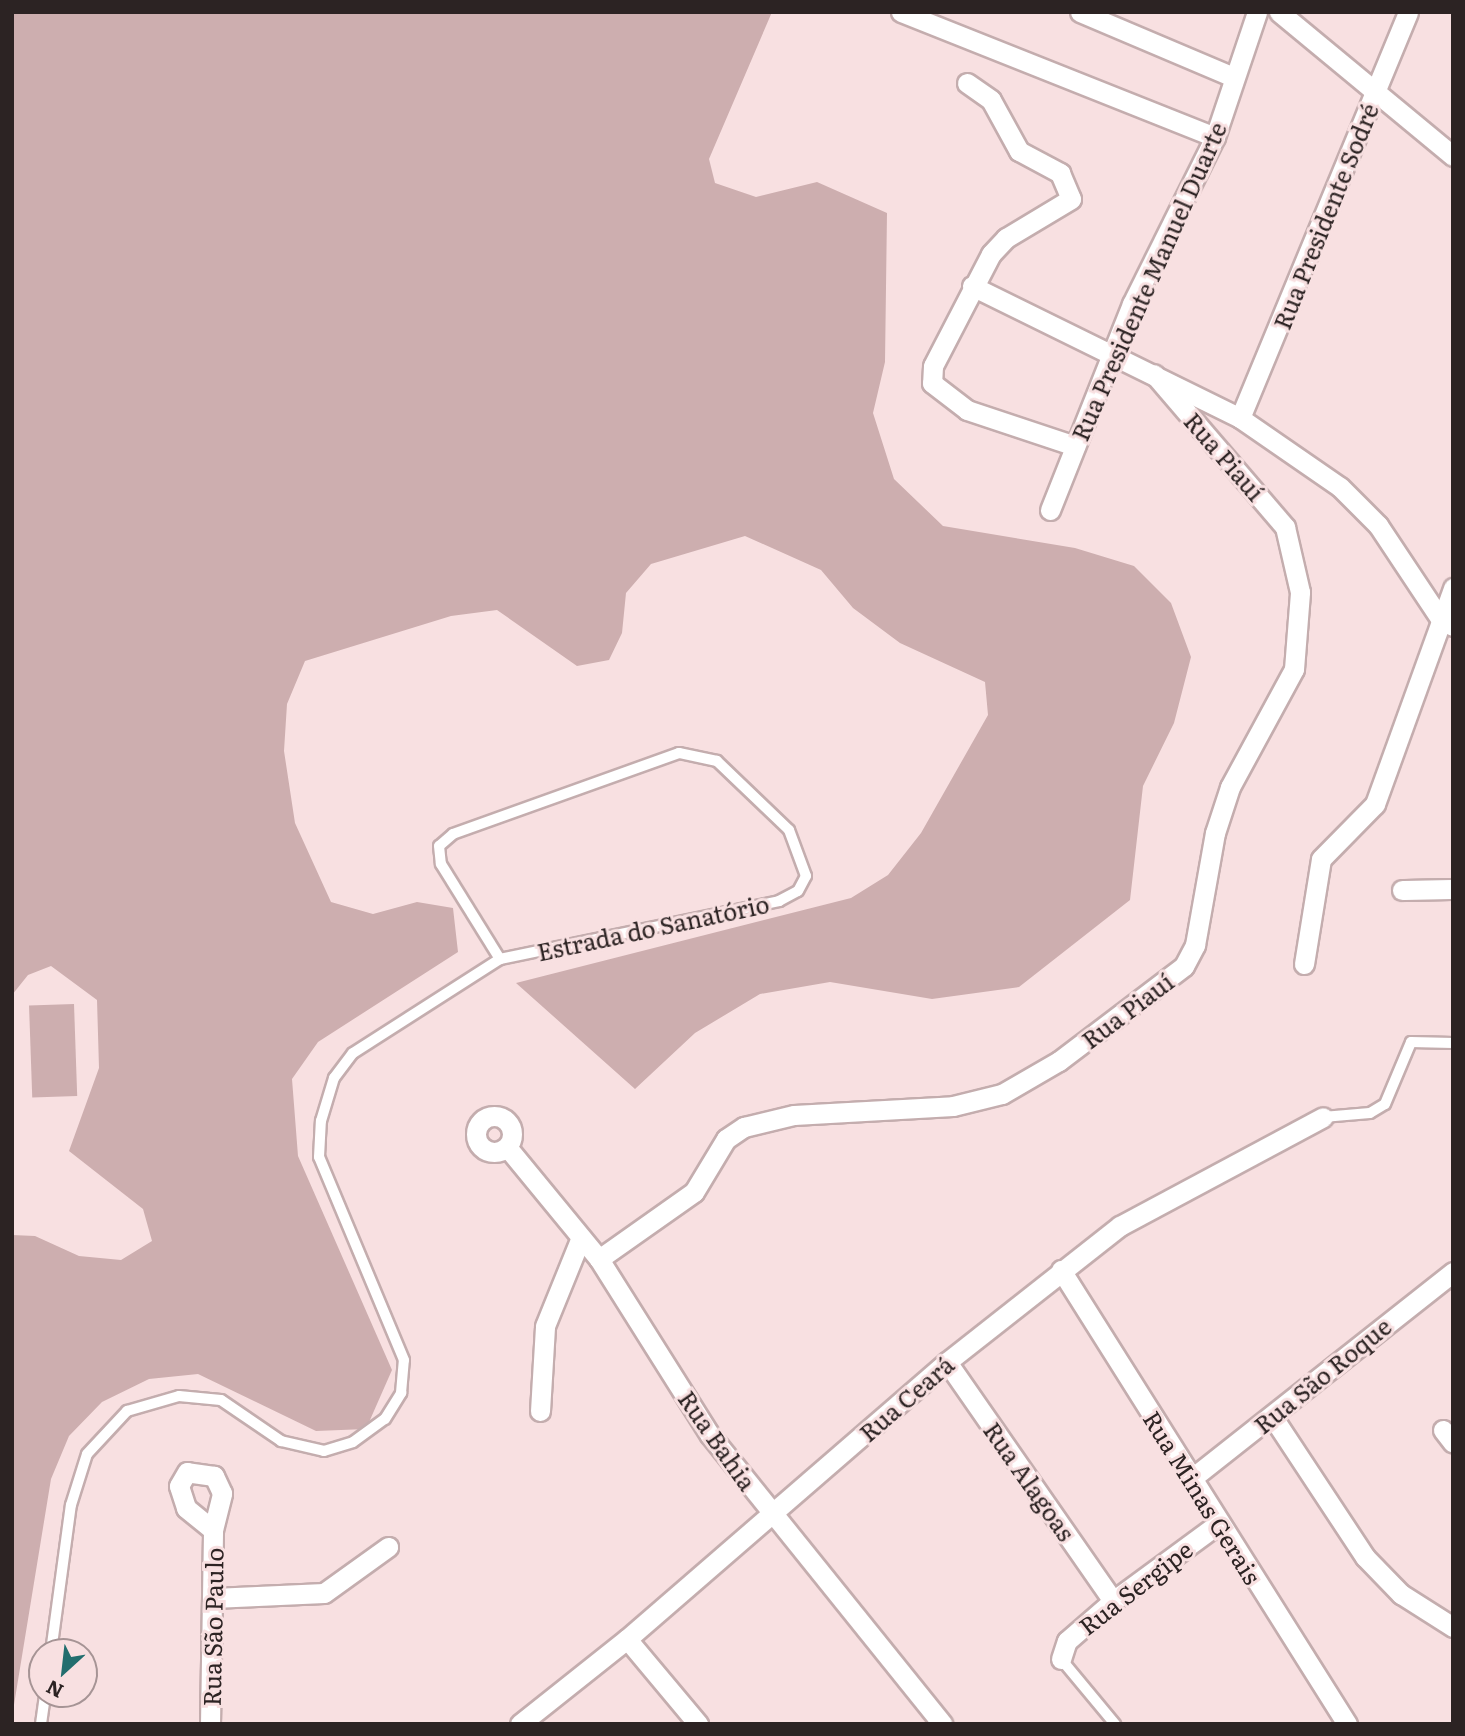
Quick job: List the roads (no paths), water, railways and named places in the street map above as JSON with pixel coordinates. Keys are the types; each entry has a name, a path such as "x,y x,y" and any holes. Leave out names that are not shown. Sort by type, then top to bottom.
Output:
{"street":[{"path":"901,12 1215,137"},
{"path":"1080,12 1233,77"},
{"name":"Rua Presidente Manuel Duarte","path":"1050,510 1114,352 1215,137 1257,12"},
{"path":"1279,12 1453,156"},
{"name":"Rua Presidente Sodré","path":"1240,418 1408,12"},
{"path":"967,83 991,100 1019,151 1060,173 1071,199 1006,238 972,286 933,366 932,383 967,410 1075,446"},
{"path":"972,286 1114,352 1240,418 1356,499 1447,623"},
{"name":"Rua Piauí","path":"599,1259 694,1192 726,1139 744,1126 794,1115 953,1106 1002,1094 1059,1060 1184,966 1195,945 1215,833 1230,787 1294,669 1300,592 1285,527 1154,374"},
{"path":"1304,964 1321,859 1375,804 1447,623 1453,588"},
{"path":"1402,890 1453,889"},
{"name":"Rua Ceará","path":"520,1724 627,1639 947,1362 1061,1270 1120,1226 1323,1118"},
{"name":"Rua Bahia","path":"507,1147 580,1240 599,1259 710,1435 942,1724"},
{"path":"540,1411 545,1326 580,1240"},
{"name":"Rua Minas Gerais","path":"1061,1270 1347,1724"},
{"name":"Rua São Roque","path":"1191,1479 1453,1272"},
{"name":"Rua Alagoas","path":"947,1362 1113,1601"},
{"path":"1272,1416 1364,1557 1401,1594 1453,1627"},
{"name":"Rua Sergipe","path":"1061,1659 1067,1641 1113,1601 1219,1522"},
{"name":"Rua São Paulo","path":"210,1724 213,1530"},
{"path":"213,1598 324,1594 388,1547"},
{"path":"627,1639 698,1724"}],"lane":[{"name":"Estrada do Sanatório","path":"53,1638 75,1492 87,1454 127,1411 179,1396 221,1400 281,1441 324,1451 353,1442 385,1419 401,1393 404,1360 319,1157 321,1121 334,1078 354,1053 500,959 779,901 797,891 806,876 789,830 717,761 692,752 453,834 439,846 441,864 500,959"},
{"path":"1323,1118 1370,1113 1385,1104 1411,1042 1453,1044"},
{"path":"1061,1659 1115,1724"}]}
